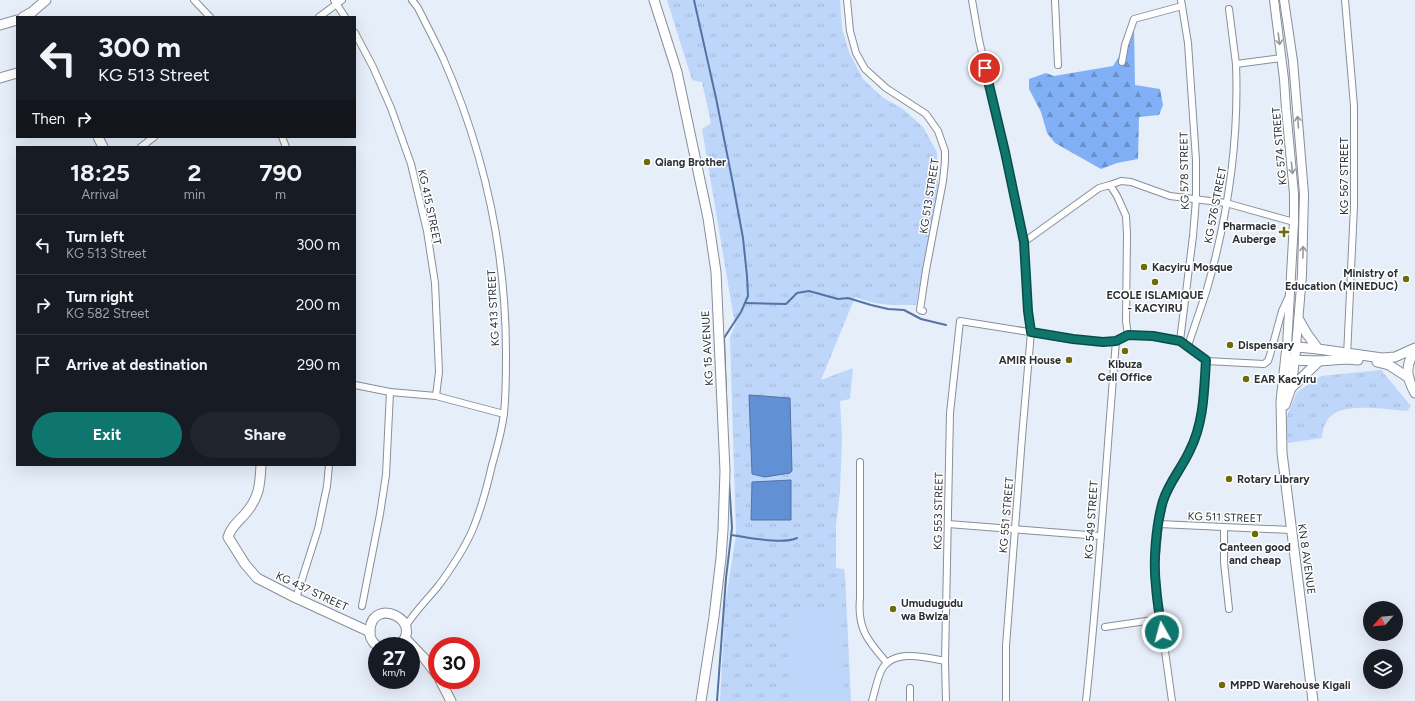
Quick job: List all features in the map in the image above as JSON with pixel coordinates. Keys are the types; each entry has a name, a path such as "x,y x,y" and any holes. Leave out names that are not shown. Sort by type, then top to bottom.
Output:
{"main road":[{"path":"25,16 46,0"},
{"name":"KG 15 AVENUE","path":"654,0 677,72 708,218 716,272 725,471 723,530 722,558 701,701"},
{"path":"0,25 16,20"},
{"path":"0,78 16,73"},
{"path":"1299,320 1307,334 1318,348"},
{"path":"1409,378 1389,365 1374,361 1347,356 1318,348 1292,347 1291,360 1319,361 1347,356 1390,358 1415,349"},
{"path":"1415,349 1410,358 1408,371 1410,384 1415,393"},
{"name":"KN 8 AVENUE","path":"1280,420 1291,388 1291,360"},
{"name":"KN 8 AVENUE","path":"1291,360 1281,401 1280,420 1291,530 1312,701"},
{"path":"1291,388 1319,361"},
{"name":"KG 437 STREET","path":"261,466 259,492 253,504 231,529 228,537 245,564 257,578 296,598 370,632"},
{"path":"371,637 370,632 372,622 375,618 383,613 392,613 400,618 406,626 405,637"},
{"path":"358,626 372,622"},
{"path":"420,657 428,665"},
{"path":"445,689 451,701"}],"street":[{"path":"194,0 209,16"},
{"name":"KG 413 STREET","path":"406,626 418,608 439,585 472,532 489,480 504,414 506,381 506,328 500,254 492,206 479,158 463,109 443,58 418,8 412,0"},
{"name":"KG 513 STREET","path":"847,0 850,31 856,53 865,69 886,88 926,114 938,131 945,151 943,181 920,310 923,311"},
{"name":"KG 551 STREET","path":"972,0 979,40 1024,242 1028,311 1031,332 1006,646 1006,701"},
{"path":"1055,0 1058,64"},
{"name":"KG 574 STREET","path":"1274,0 1282,58 1294,194 1291,290 1292,347"},
{"path":"1284,0 1293,62 1304,194 1302,275 1299,320 1292,347"},
{"name":"KG 567 STREET","path":"1345,0 1354,106 1354,206 1347,356"},
{"path":"320,16 338,1 345,16"},
{"path":"1122,62 1125,45 1134,19 1182,3"},
{"name":"KG 578 STREET","path":"1180,341 1196,199 1196,160 1188,51 1182,3"},
{"name":"KG 576 STREET","path":"1188,346 1208,287 1233,166 1237,98 1236,64 1229,9"},
{"name":"KG 415 STREET","path":"356,35 373,67 391,108 411,164 427,231 435,283 439,372 436,396"},
{"path":"1236,64 1282,58"},
{"path":"1286,109 1296,108"},
{"path":"142,146 153,138"},
{"path":"1024,242 1099,188 1121,180 1131,182 1170,196 1226,203 1294,222"},
{"path":"1110,185 1126,216 1126,322 1128,335"},
{"path":"1294,194 1304,194"},
{"name":"KG 574 STREET","path":"1206,360 1260,364 1264,364 1268,361 1282,311 1291,290"},
{"name":"KG 553 STREET","path":"946,701 945,661 950,413 960,321 1031,332"},
{"path":"1031,332 1103,342 1116,341 1128,335 1153,336 1180,341 1206,360 1199,428 1190,450 1169,486 1163,503 1159,524 1155,566 1156,587 1172,701"},
{"name":"KG 549 STREET","path":"1086,701 1094,627 1116,341"},
{"path":"356,385 390,392 436,396 504,414"},
{"path":"362,606 386,475 390,392"},
{"path":"860,462 860,590 858,613 864,634 887,664"},
{"path":"296,598 318,529 327,486 329,466"},
{"path":"948,524 1100,536"},
{"name":"KG 511 STREET","path":"1159,524 1291,530"},
{"path":"1224,528 1224,556 1229,609"},
{"name":"KG 413 STREET","path":"400,618 418,608"},
{"path":"1105,628 1160,619"},
{"path":"872,701 882,669 898,657 914,656 945,661"},
{"path":"910,688 910,701"}],"green space":[{"path":"667,0 840,0 842,28 849,52 863,79 882,97 903,109 923,127 937,152 938,193 916,305 892,305 863,300 855,297 821,380 853,368 850,399 840,401 842,437 840,492 836,525 836,568 844,569 845,575 851,701 720,701 725,605 736,535 730,337 735,325 702,129 711,123 702,82 692,80"},
{"path":"1134,26 1135,85 1160,89 1163,105 1159,115 1139,117 1138,159 1117,163 1101,169 1055,143 1047,133 1041,112 1029,89 1029,79 1046,73 1054,76 1113,66 1123,50 1124,36"},
{"path":"1381,370 1411,406 1407,411 1379,408 1346,409 1329,418 1324,426 1322,438 1288,443 1285,426 1288,413 1297,392 1321,376"},
{"path":"841,609 845,701 789,701 788,610"}],"shaded area":[{"path":"749,395 790,398 792,471 790,473 765,477 752,474"},
{"path":"791,480 791,520 751,520 752,482"}],"waterway":[{"path":"694,0 716,98 733,184 743,238 747,276 748,296 741,312 724,338 727,421"},
{"path":"745,303 786,304 797,293 809,291 838,299 848,298 888,309 904,310 921,319 946,325"},
{"path":"717,701 726,578 732,528 729,481"},
{"path":"731,535 774,541 791,540 797,538"}],"place":[{"name":"Qiang Brother","path":"647,162"},
{"name":"Pharmacie Auberge","path":"1284,232"},
{"name":"Kacyiru Mosque","path":"1144,267"},
{"name":"Ministry of Education (MINEDUC)","path":"1406,279"},
{"name":"ECOLE ISLAMIQUE - KACYIRU","path":"1155,282"},
{"name":"Dispensary","path":"1230,345"},
{"name":"Kibuza Cell Office","path":"1125,351"},
{"name":"AMIR House","path":"1069,360"},
{"name":"EAR Kacyiru","path":"1246,379"},
{"name":"Rotary Library","path":"1229,479"},
{"name":"Canteen good and cheap","path":"1255,534"},
{"name":"Umudugudu wa Bwiza","path":"893,609"},
{"name":"MPPD Warehouse Kigali","path":"1222,685"}],"route":[{"path":"985,68 1024,242 1028,311 1031,332 1103,342 1116,341 1128,335 1134,334 1153,336 1180,341 1206,360 1199,428 1190,450 1169,486 1163,503 1159,524 1155,566 1156,587 1162,632"}]}
